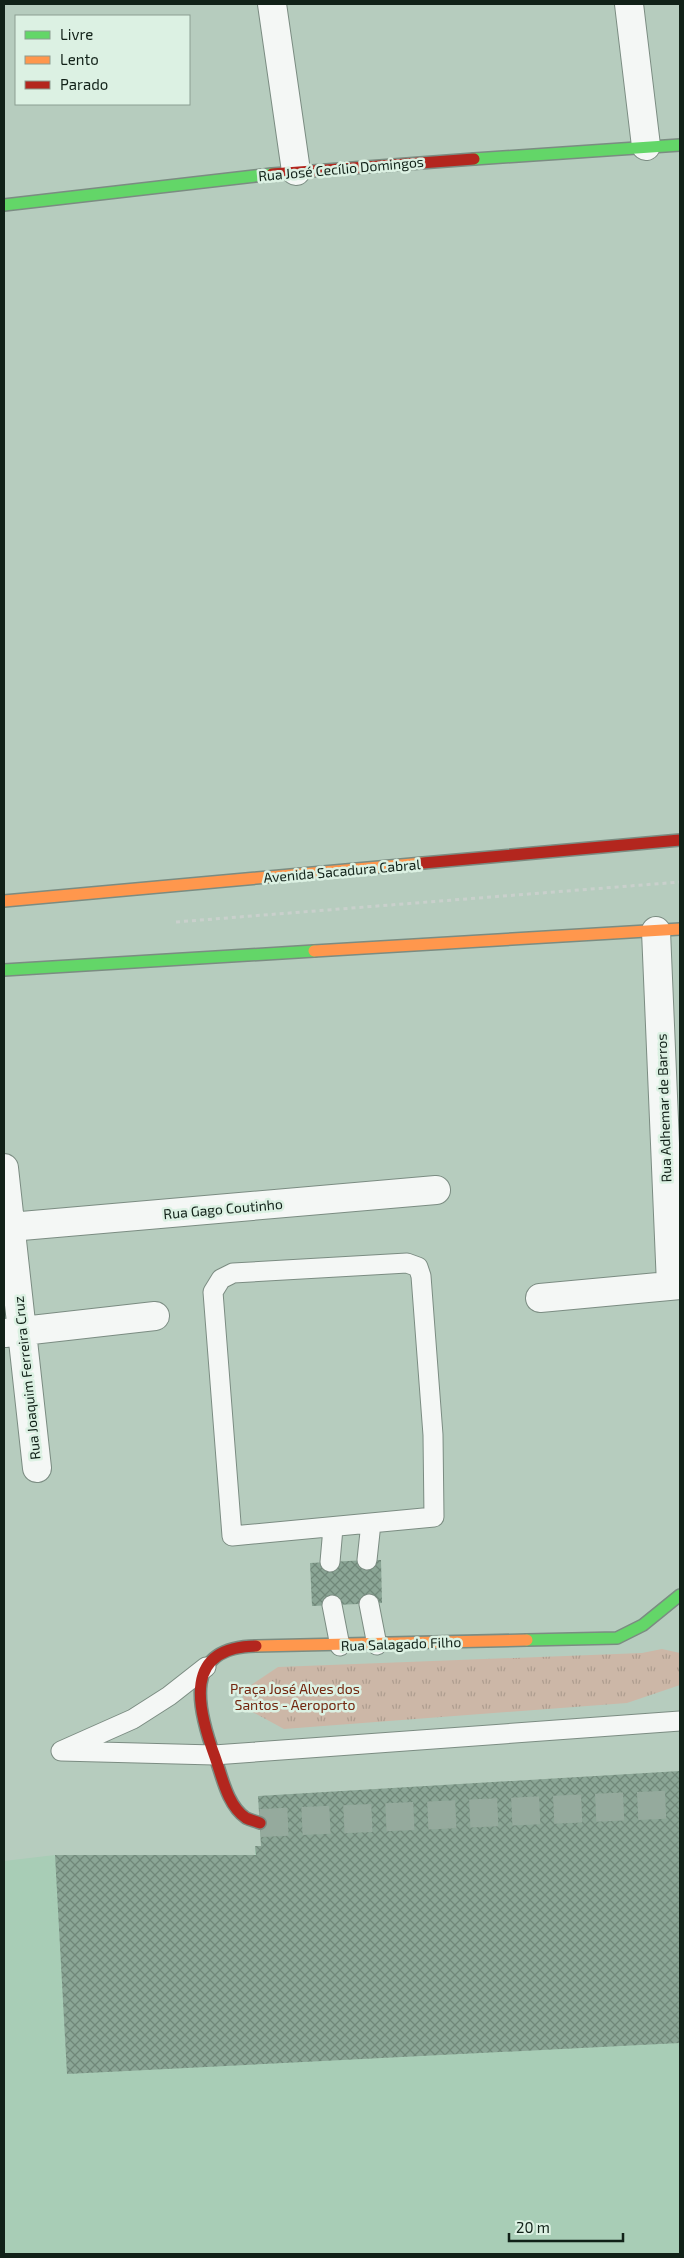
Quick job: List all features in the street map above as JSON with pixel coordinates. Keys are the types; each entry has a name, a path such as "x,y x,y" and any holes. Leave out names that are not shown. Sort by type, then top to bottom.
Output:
{"street":[{"path":"272,4 296,171"},
{"path":"629,4 646,146"},
{"name":"Rua José Cecílio Domingos","path":"4,205 296,171 680,145"},
{"name":"Avenida Sacadura Cabral","path":"4,901 680,840"},
{"path":"4,970 668,930"},
{"name":"Rua Adhemar de Barros","path":"668,930 676,1285"},
{"name":"Rua Joaquim Ferreira Cruz","path":"4,1168 10,1227 13,1333 37,1468"},
{"name":"Rua Gago Coutinho","path":"10,1227 436,1190"},
{"path":"540,1298 676,1285"},
{"path":"13,1333 155,1316"},
{"name":"Rua Salagado Filho","path":"207,1666 218,1655 231,1648 617,1638 631,1634 644,1626 680,1595"},
{"path":"207,1666 200,1682 198,1701 202,1721 233,1801 246,1818 260,1823"}],"lane":[{"path":"406,1262 418,1267 421,1276 433,1435 434,1517 371,1523 232,1536 213,1292 221,1279 233,1273 406,1262"},
{"path":"367,1560 371,1523"},
{"path":"330,1562 332,1528"},
{"path":"369,1604 377,1645"},
{"path":"332,1605 340,1646"},
{"path":"207,1666 169,1696 133,1719 62,1751 214,1755 680,1721"}],"path":[{"path":"170,922 680,882"}],"shaded area":[{"path":"680,1826 680,2254 4,2254 4,1861 55,1855 255,1855 255,1846"}],"green space":[{"name":"Praça José Alves dos Santos - Aeroporto","path":"662,1649 680,1653 680,1685 627,1703 284,1729 245,1708 242,1691 278,1667 642,1653"}],"building":[{"path":"381,1560 382,1603 312,1606 310,1563"},
{"path":"680,1771 680,2043 67,2074 55,1855 256,1855 255,1846 261,1846 258,1796"}],"tunnel":[{"path":"260,1823 680,1804"}],"traffic: fast":[{"path":"474,159 680,145"},
{"path":"4,205 272,174"},
{"path":"4,970 314,951"},
{"path":"527,1640 617,1638 643,1625 680,1595"}],"traffic: slow":[{"path":"4,901 423,863"},
{"path":"314,951 680,929"},
{"path":"256,1646 527,1640"}],"traffic: jam":[{"path":"272,174 474,159"},
{"path":"423,863 680,840"},
{"path":"256,1646 232,1649 216,1657 206,1669 201,1684 201,1701 203,1719 230,1798 234,1806 246,1818 260,1823"}]}
